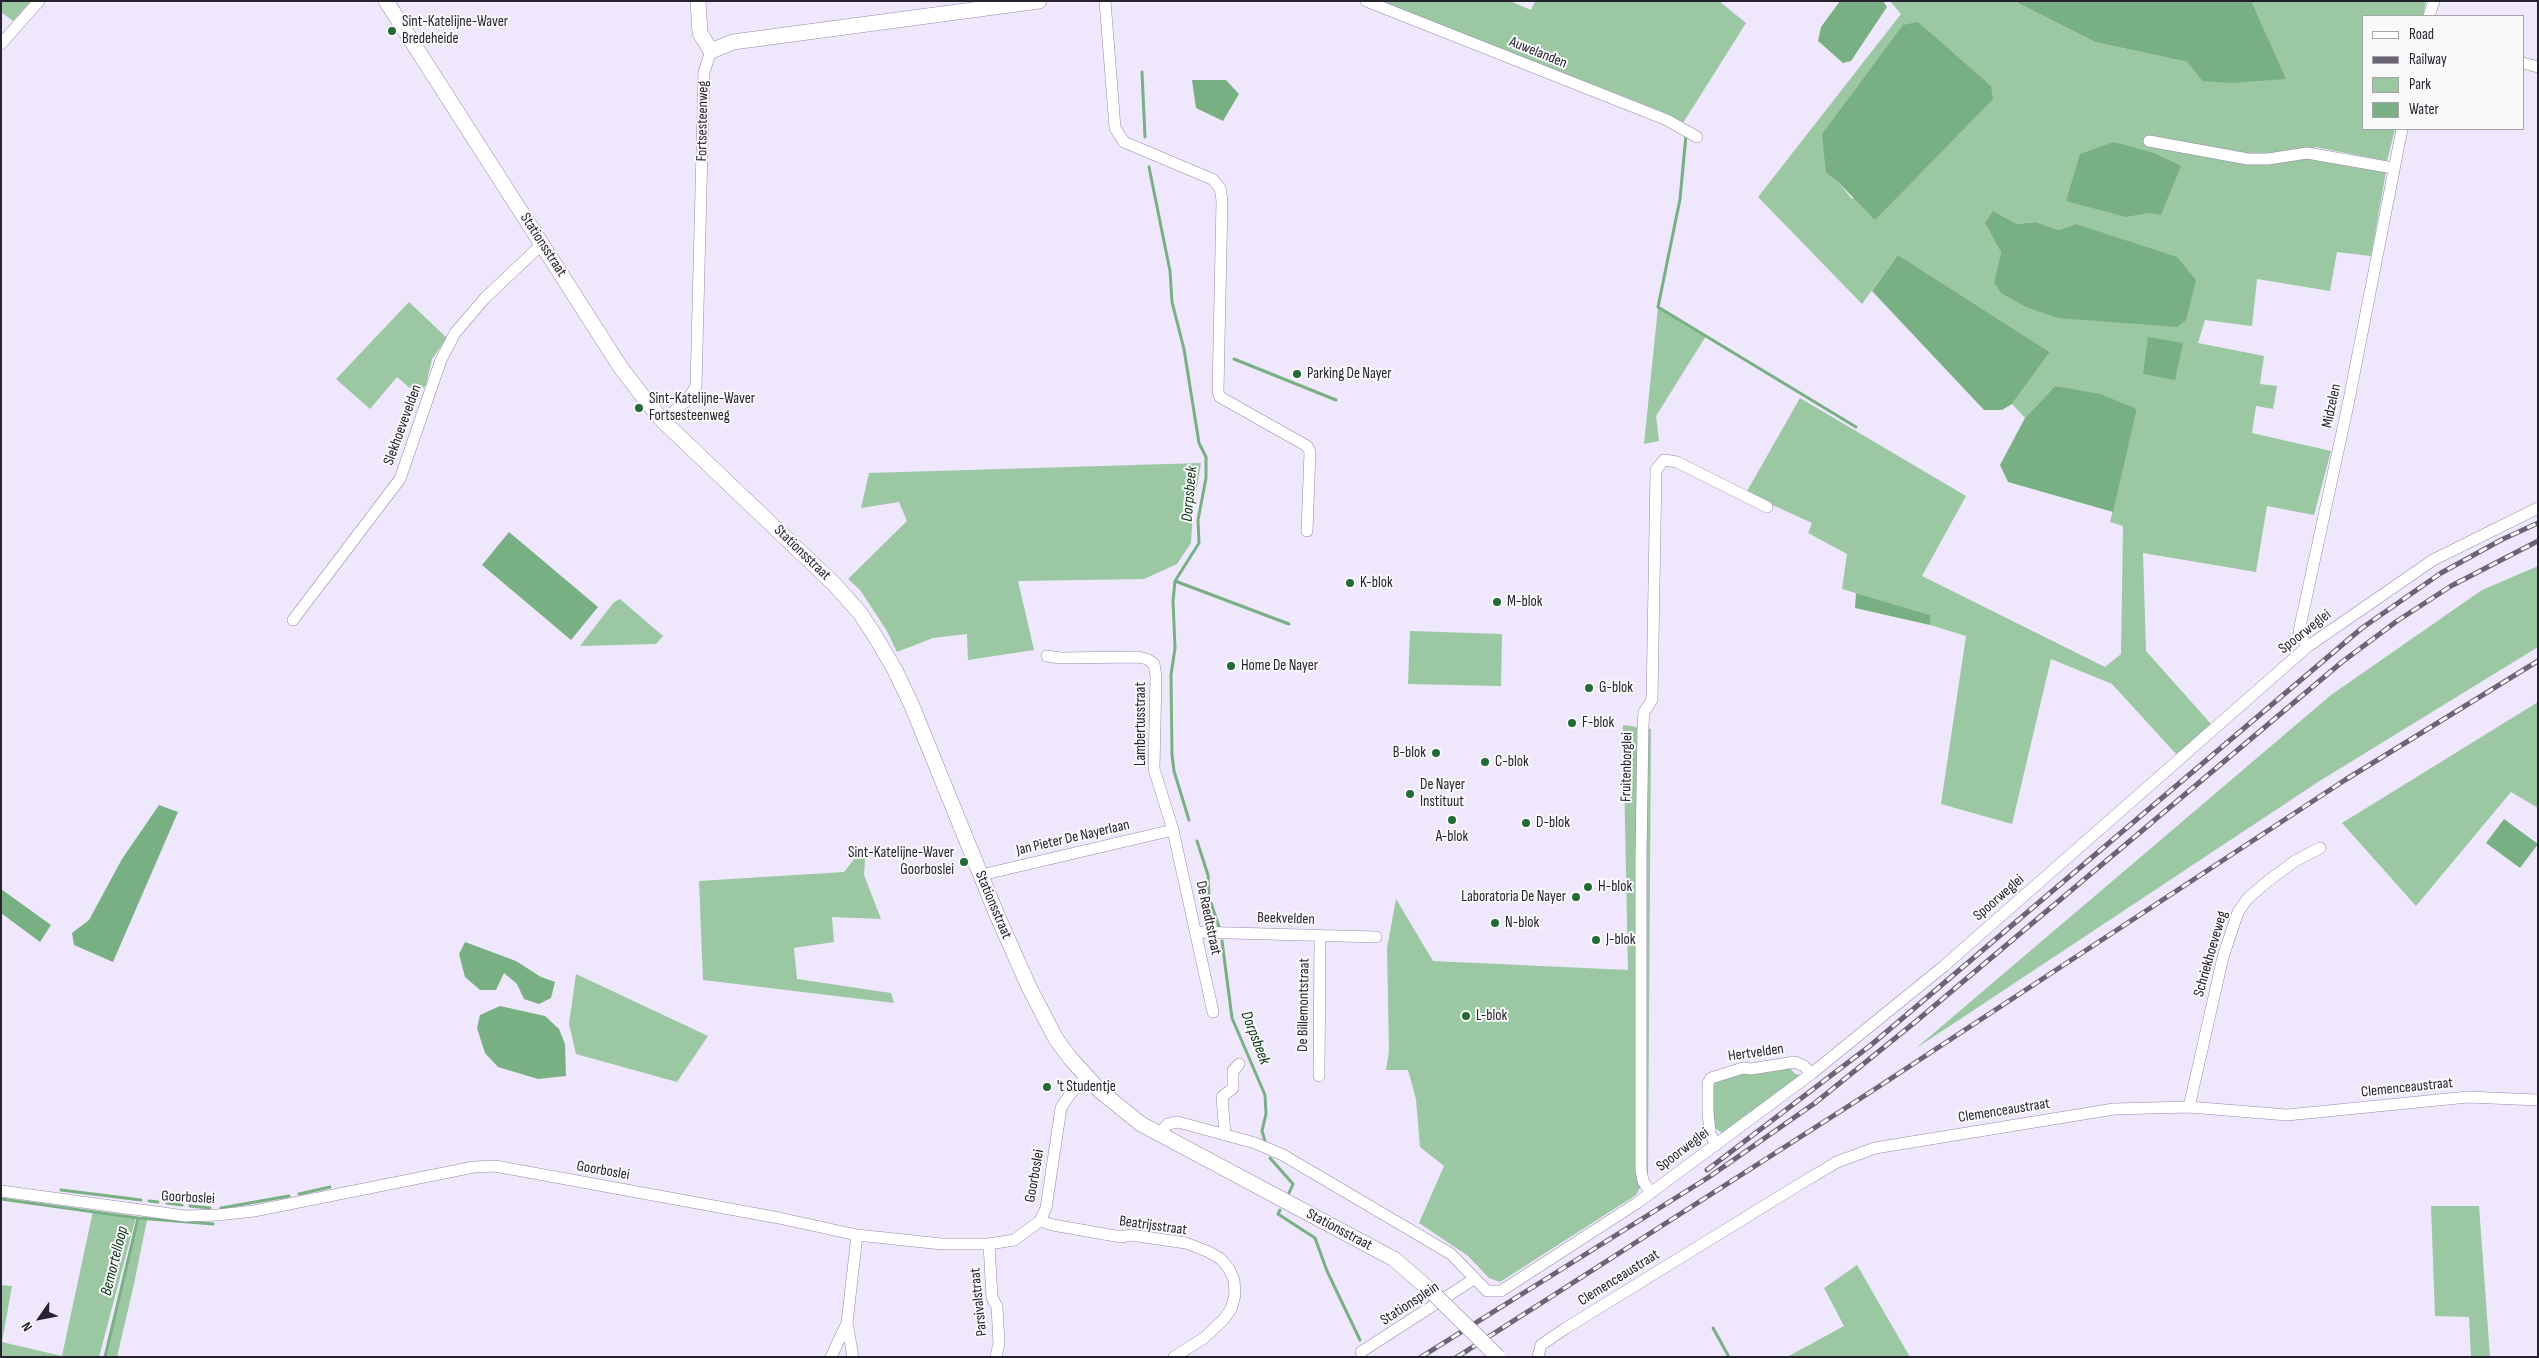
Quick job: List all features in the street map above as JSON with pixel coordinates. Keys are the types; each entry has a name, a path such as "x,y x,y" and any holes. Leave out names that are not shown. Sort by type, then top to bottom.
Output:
{"street":[{"path":"1,44 39,1"},
{"name":"Stationsstraat","path":"386,1 621,368 663,421 835,585 860,613 895,670 908,697 981,875 1046,1021 1056,1039 1086,1077 1128,1116 1158,1135 1394,1259 1432,1291 1498,1357"},
{"path":"698,1 700,33 711,51 733,42 1039,1"},
{"path":"1105,1 1115,128 1124,142 1212,179 1220,188 1222,200 1218,392 1220,397 1307,446 1310,452 1307,531"},
{"name":"Auwelanden","path":"1366,1 1667,120 1697,137"},
{"path":"2430,15 2434,1"},
{"name":"Fortsesteenweg","path":"663,421 688,400 696,386 704,72 711,51"},
{"path":"2524,63 2538,67"},
{"name":"Midzelen","path":"2306,647 2299,631 2348,405 2402,130"},
{"path":"2149,140 2248,159 2268,159 2307,153 2393,168"},
{"name":"Slekhoevevelden","path":"293,620 400,479 441,360 455,333 485,298 542,244"},
{"name":"Fruitenborglei","path":"1651,1193 1643,1181 1641,1170 1641,855 1642,726 1644,712 1652,700 1656,470 1664,460 1677,462 1767,507"},
{"name":"Spoorweglei","path":"1474,1280 1487,1291 1501,1291 1651,1193 1811,1074 1952,960 2306,647 2433,560 2538,508"},
{"name":"Lambertusstraat","path":"1047,656 1060,658 1138,657 1147,659 1154,664 1156,676 1154,770 1173,830"},
{"name":"Jan Pieter De Nayerlaan","path":"981,875 1173,830"},
{"name":"De Raedtstraat","path":"1173,830 1213,1012"},
{"name":"Schriekhoeveweg","path":"2189,1107 2223,957 2238,912 2248,898 2268,881 2295,861 2320,848"},
{"name":"Beekvelden","path":"1195,932 1376,937"},
{"name":"De Billemontstraat","path":"1319,1076 1320,935"},
{"name":"Hertvelden","path":"1716,1145 1710,1133 1708,1112 1708,1083 1711,1078 1743,1068 1751,1069 1795,1062 1804,1066 1811,1074"},
{"path":"1226,1136 1222,1097 1233,1088 1233,1071 1238,1064"},
{"name":"Goorboslei","path":"1,1191 185,1216 218,1215 254,1211 474,1167 495,1166 779,1218 857,1235 942,1244 989,1244 1014,1240 1040,1221 1046,1208 1061,1108 1070,1094 1086,1077"},
{"name":"Clemenceaustraat","path":"1538,1357 1537,1351 1545,1341 1837,1162 1875,1148 2114,1109 2189,1107 2287,1115 2468,1097 2538,1100"},
{"path":"1158,1135 1171,1122 1255,1143 1283,1154 1451,1254 1474,1280"},
{"name":"Beatrijsstraat","path":"1040,1221 1121,1237 1131,1235 1186,1243 1221,1259 1229,1269 1234,1280 1235,1295 1231,1309 1224,1319 1204,1338 1174,1357"},
{"path":"852,1357 847,1323 857,1235"},
{"name":"Parsivalstraat","path":"989,1244 992,1297 997,1307 999,1343 996,1357"},
{"name":"Stationsplein","path":"1362,1352 1474,1280"},
{"path":"831,1357 847,1323"}],"green space":[{"path":"1,1 31,1 13,21 1,12"},
{"path":"1380,1 1510,1 1531,10 1535,1 1719,1 1746,23 1683,123 1658,110"},
{"path":"1890,1 2014,1 2095,42 2187,62 2202,81 2251,1 2426,1 2423,15 2362,15 2362,130 2395,130 2387,161 2315,147 2305,155 2386,172 2371,256 2337,252 2330,291 2257,279 2252,326 2205,320 2198,343 2264,356 2260,384 2277,386 2273,409 2256,406 2252,433 2331,451 2314,515 2267,506 2256,572 2143,553 2146,651 2211,724 2177,755 2112,684 2051,659 2012,824 1941,804 1966,636 1930,625 1930,615 1842,589 1847,554 1808,533 1812,523 1746,493 1800,398 1966,496 1922,576 2105,667 2121,654 2123,526 2110,522 2137,409 2055,386 2025,418 2012,404 2050,352 1898,255 1862,304 1758,197 1901,14","holes":["1993,99 1852,199 1838,182 1826,173","2180,166 2161,215 2148,213","1993,211 2017,224 2036,222 2059,230 2076,224 1994,282 2001,252"]},
{"path":"409,302 447,338 432,359 426,385 417,394 397,377 370,409 336,379"},
{"path":"1658,307 1706,336 1656,416 1659,441 1644,444"},
{"path":"1201,463 1193,511 1191,543 1177,564 1144,579 1018,581 1034,650 968,660 967,634 933,638 897,652 887,631 860,590 848,579 907,521 899,502 861,508 869,473"},
{"path":"2538,566 2538,647 2318,782 1915,1049 2331,695 2482,590"},
{"path":"620,599 663,636 656,644 580,646 614,602"},
{"path":"1410,631 1502,634 1501,686 1408,684"},
{"path":"2538,702 2538,808 2511,792 2416,906 2342,823"},
{"path":"1623,725 1651,729 1648,1173 1636,1195 1500,1282 1489,1278 1468,1256 1419,1223 1444,1166 1420,1147 1416,1099 1408,1070 1386,1070 1389,1051 1387,948 1396,899 1433,961 1628,970"},
{"path":"866,844 864,875 881,919 832,917 834,942 794,948 797,979 891,993 894,1003 703,980 699,881 844,872"},
{"path":"576,974 708,1036 677,1082 576,1054 569,1024"},
{"path":"1776,1068 1782,1070 1790,1068 1795,1074 1802,1075 1722,1133 1715,1128 1712,1111 1715,1081 1744,1072"},
{"path":"2431,1206 2479,1206 2490,1357 2471,1357 2469,1317 2435,1316"},
{"path":"93,1211 136,1217 99,1357 1,1357 1,1285 12,1286 2,1342 62,1356"},
{"path":"138,1218 147,1220 134,1284 117,1357 106,1357"},
{"path":"1857,1265 1910,1357 1787,1357 1844,1326 1824,1288"}],"water":[{"path":"1840,1 1883,1 1887,7 1851,61 1843,63 1818,41 1821,27"},
{"path":"2014,1 2251,1 2286,79 2231,83 2202,81 2187,62 2095,42"},
{"path":"1918,22 1991,86 1993,99 1875,220 1838,182 1826,173 1822,134 1903,25"},
{"path":"1192,80 1226,80 1239,94 1223,121 1196,108"},
{"path":"2114,142 2154,153 2181,166 2161,215 2148,213 2126,217 2066,201 2080,154"},
{"path":"1993,211 2017,224 2036,222 2059,230 2076,224 2177,257 2196,280 2186,320 2177,327 2058,318 2026,307 2001,293 1994,282 2001,252 1985,223"},
{"path":"1898,255 2050,352 2012,404 2002,410 1984,410 1872,291"},
{"path":"2148,337 2183,343 2175,380 2143,374"},
{"path":"2055,386 2100,394 2137,409 2113,512 2008,482 2000,465 2025,418"},
{"path":"509,532 598,607 571,640 482,565"},
{"path":"1856,593 1930,615 1930,625 1855,608"},
{"path":"159,805 178,812 113,962 74,945 72,933 89,920 122,859"},
{"path":"2504,819 2538,844 2520,868 2486,843"},
{"path":"1,889 51,925 40,942 1,913"},
{"path":"465,942 516,961 541,977 555,982 551,998 539,1004 524,999 517,984 504,973 496,990 480,990 465,977 459,954"},
{"path":"500,1006 545,1016 559,1029 565,1044 566,1076 538,1079 498,1067 485,1053 477,1028 480,1015"}],"waterway":[{"name":"Dorpsbeek","path":"1142,72 1145,137"},
{"path":"1686,135 1680,199 1658,307 1856,427"},
{"name":"Dorpsbeek","path":"1149,167 1170,271 1172,302 1184,349 1199,443 1206,457 1206,478 1198,520 1199,543 1175,581 1173,601 1175,648 1171,675 1172,755 1174,771 1189,820"},
{"path":"1234,359 1336,400"},
{"path":"1175,581 1289,624"},
{"name":"Dorpsbeek","path":"1197,841 1208,875 1209,897 1219,927"},
{"name":"Dorpsbeek","path":"1222,941 1232,1018 1265,1095 1266,1114 1262,1131 1265,1141"},
{"name":"Dorpsbeek","path":"1270,1158 1293,1184 1289,1193"},
{"path":"299,1194 330,1187"},
{"path":"61,1190 141,1200"},
{"path":"221,1208 289,1196"},
{"name":"Bemortelloop","path":"1,1199 138,1218 105,1357"},
{"path":"149,1201 158,1202"},
{"path":"167,1203 182,1205"},
{"path":"190,1206 210,1208"},
{"name":"Dorpsbeek","path":"1280,1210 1278,1214 1315,1238 1327,1271 1360,1340"},
{"path":"138,1218 213,1224"},
{"path":"1713,1328 1729,1357"}],"railway":[{"path":"1707,1170 1871,1045 2362,628 2441,573 2501,540 2538,523"},
{"path":"1421,1357 1709,1177 1815,1103 1914,1023 2342,662 2397,621 2451,586 2538,541"},
{"path":"1457,1357 1872,1091 2345,780 2538,661"}],"place":[{"name":"Sint-Katelijne-Waver Bredeheide","path":"392,31"},
{"name":"Parking De Nayer","path":"1297,374"},
{"name":"Sint-Katelijne-Waver Fortsesteenweg","path":"639,408"},
{"name":"K-blok","path":"1350,583"},
{"name":"M-blok","path":"1497,602"},
{"name":"Home De Nayer","path":"1231,666"},
{"name":"G-blok","path":"1589,688"},
{"name":"F-blok","path":"1572,723"},
{"name":"B-blok","path":"1436,753"},
{"name":"C-blok","path":"1485,762"},
{"name":"De Nayer Instituut","path":"1410,794"},
{"name":"A-blok","path":"1452,820"},
{"name":"D-blok","path":"1526,823"},
{"name":"Sint-Katelijne-Waver Goorboslei","path":"964,862"},
{"name":"H-blok","path":"1588,887"},
{"name":"Laboratoria De Nayer","path":"1576,897"},
{"name":"N-blok","path":"1495,923"},
{"name":"J-blok","path":"1596,940"},
{"name":"L-blok","path":"1466,1016"},
{"name":"'t Studentje","path":"1047,1087"}]}
